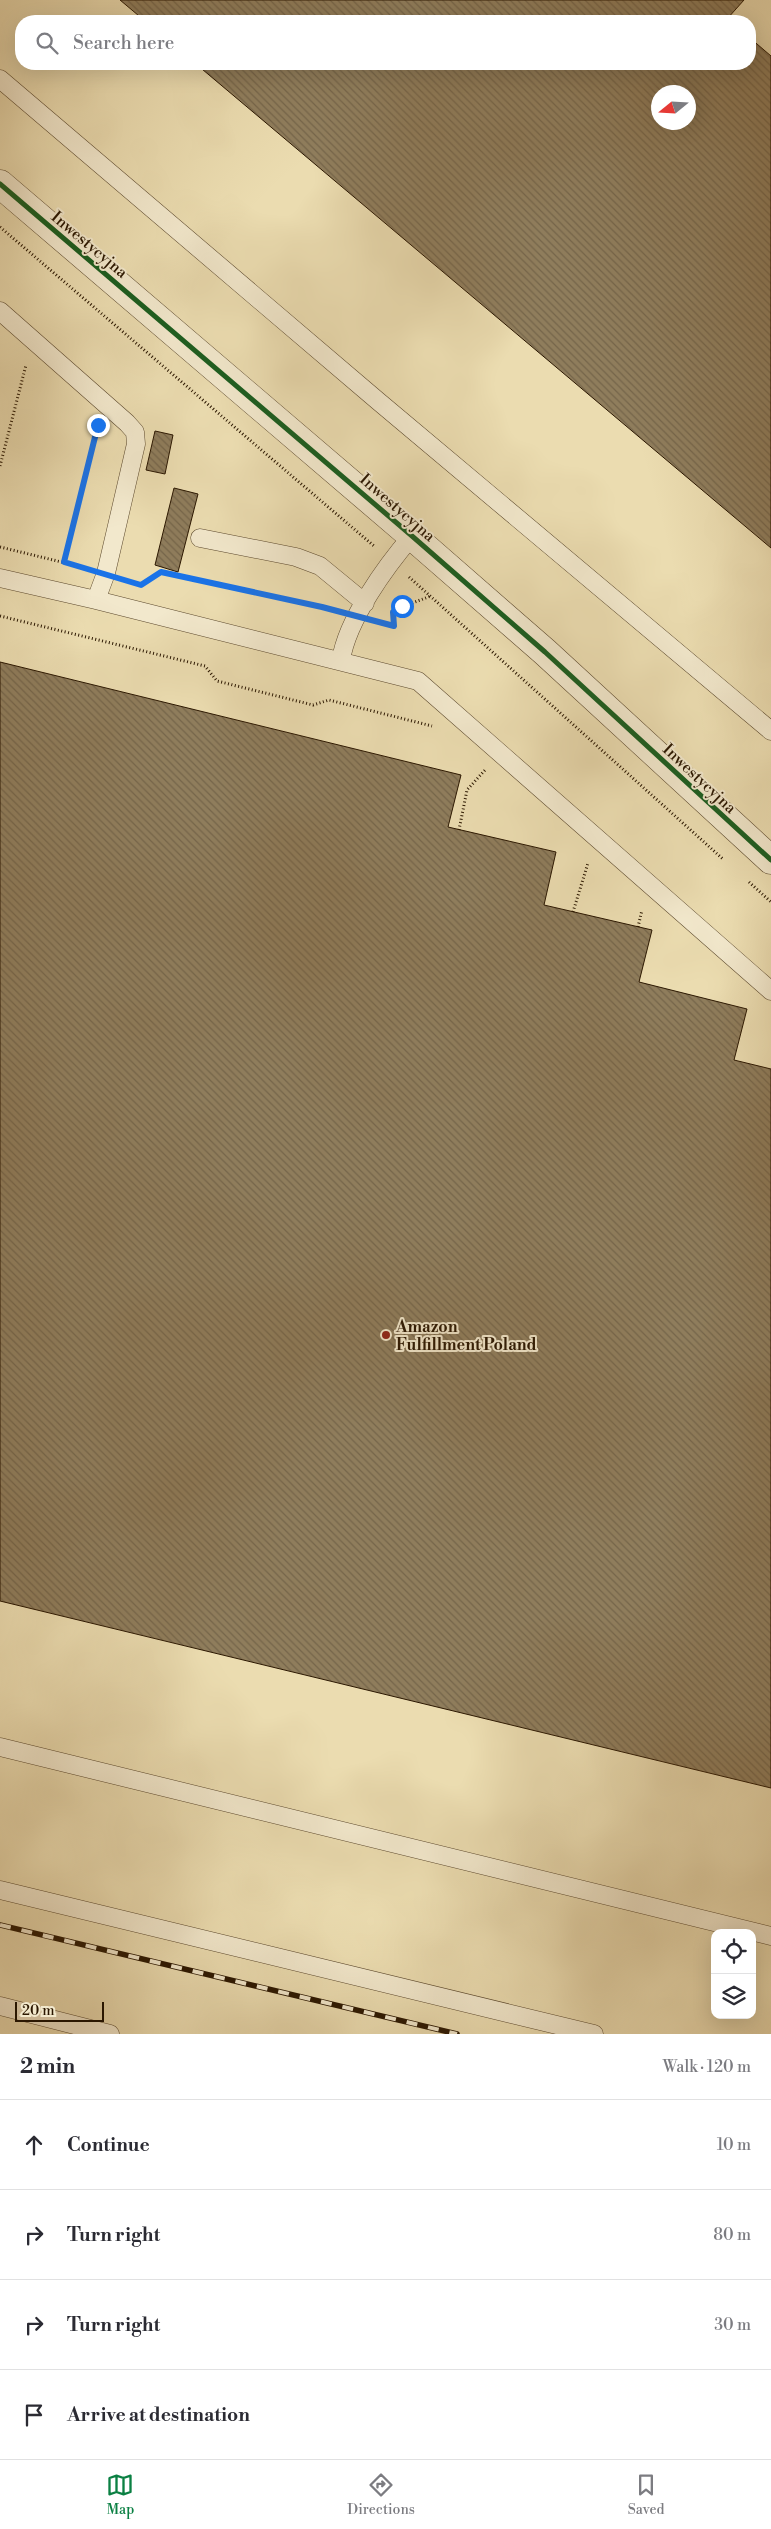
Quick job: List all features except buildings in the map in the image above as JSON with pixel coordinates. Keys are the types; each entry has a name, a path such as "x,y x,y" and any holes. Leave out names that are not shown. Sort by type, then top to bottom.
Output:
{"street":[{"name":"Inwestycyjna","path":"0,184 545,652 771,860"}],"lane":[{"path":"0,78 386,408 771,731"},
{"path":"0,311 135,432 136,444 106,573 96,600"},
{"path":"341,660 344,643 362,610 391,561 412,536"},
{"path":"200,538 296,557 320,566 362,610"},
{"path":"0,578 341,660 418,681 771,991"},
{"path":"0,1746 771,1936"},
{"path":"0,1890 594,2034"},
{"path":"0,2006 110,2034"}],"path":[{"path":"0,466 26,364"},
{"path":"64,562 98,425"},
{"path":"0,547 106,573 141,585 161,572 362,610 394,626 393,612 396,609 431,596"},
{"path":"0,616 205,666 217,681 313,705 329,700 439,728"},
{"path":"459,830 467,790 487,767"},
{"path":"573,912 590,858"},
{"path":"638,927 644,904"}],"railway":[{"path":"0,1925 457,2034"}],"cycle path":[{"path":"0,184 545,652 771,860"}],"place":[{"name":"Amazon Fulfillment Poland","path":"386,1335"}],"route":[{"path":"98,425 64,562 141,585 161,572 322,607 394,626 393,612 402,606"}]}
